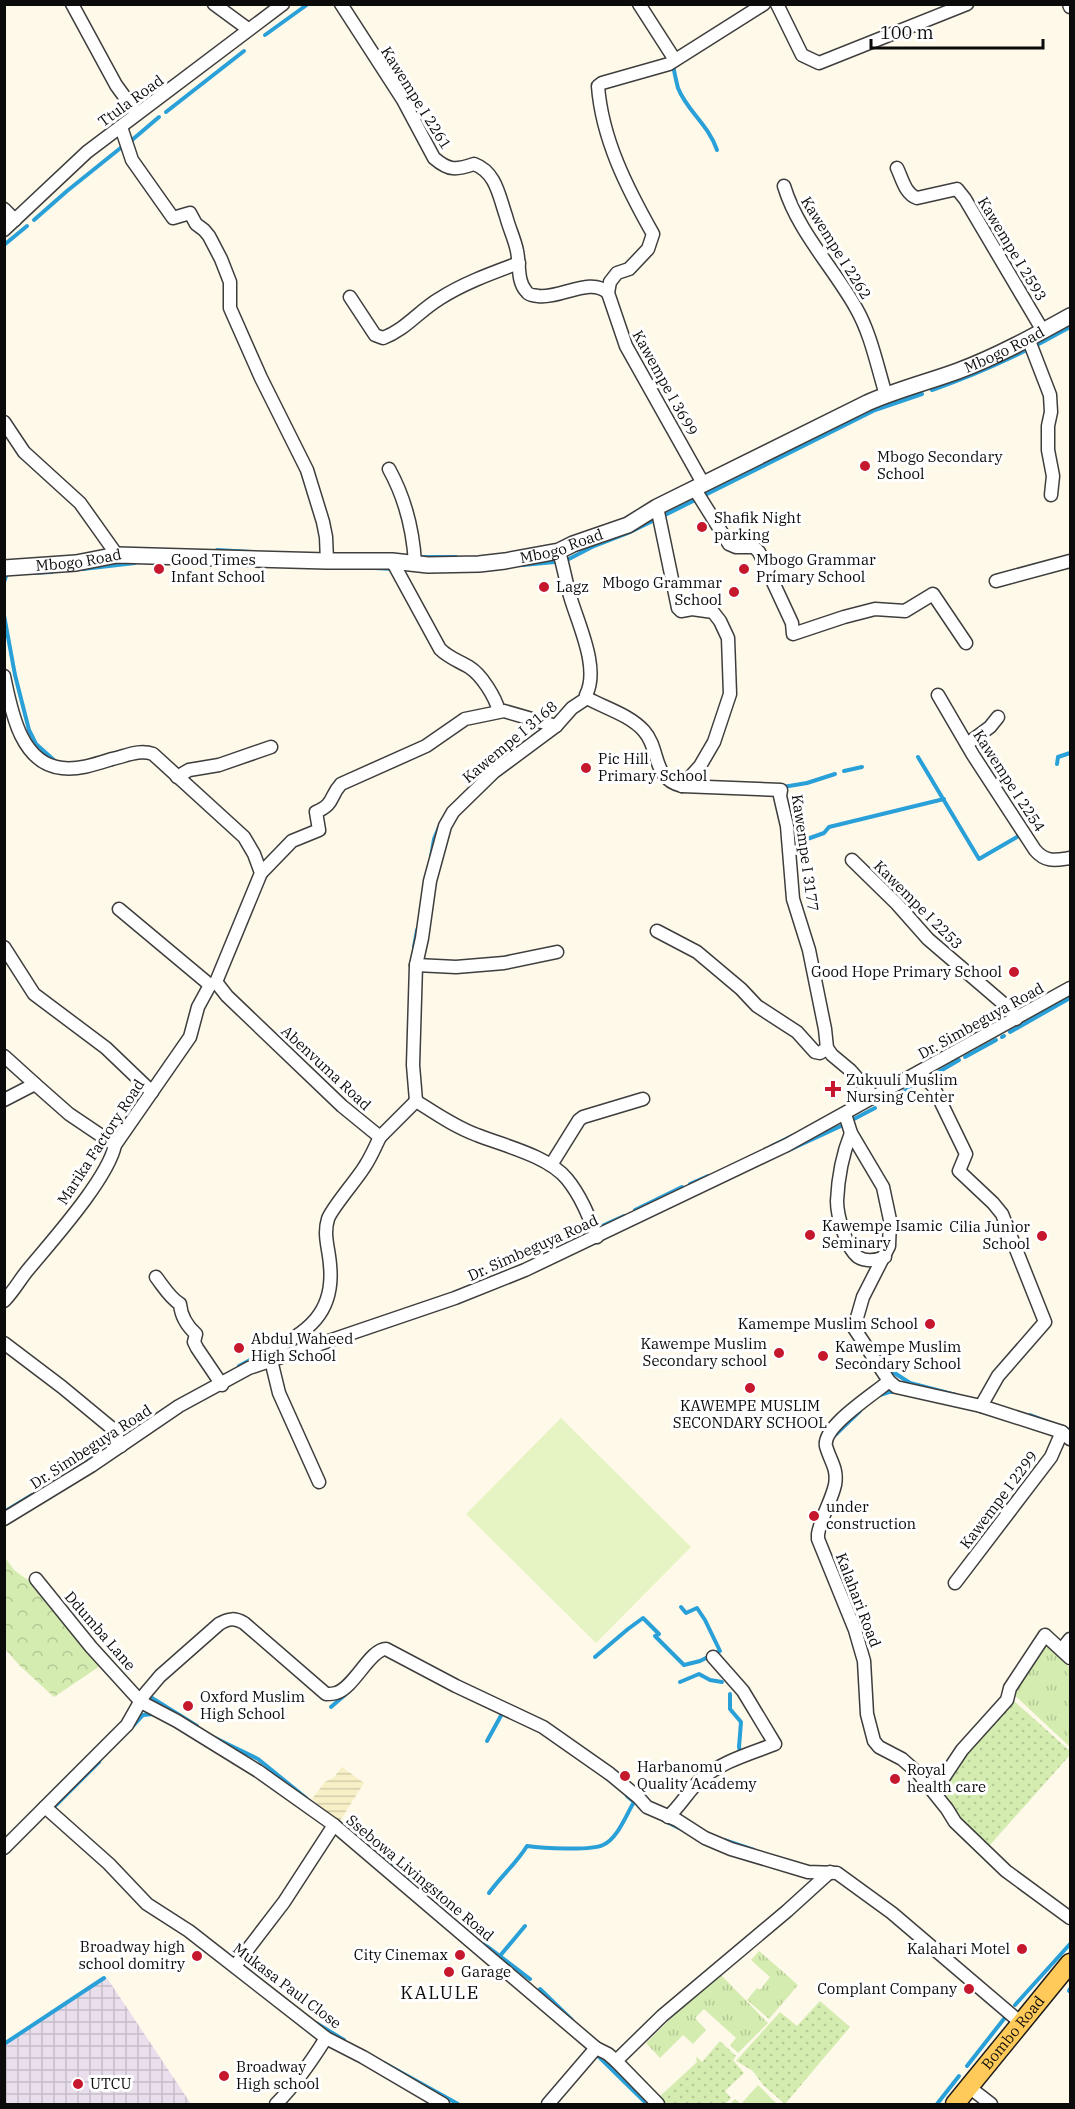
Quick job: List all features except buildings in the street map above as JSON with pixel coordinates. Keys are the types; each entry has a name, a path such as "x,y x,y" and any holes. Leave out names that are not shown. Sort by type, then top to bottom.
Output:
{"main road":[{"name":"Bombo Road","path":"955,2104 1071,1963"}],"street":[{"path":"72,4 116,85 137,114"},
{"path":"214,4 248,29"},
{"name":"Ttula Road","path":"4,230 87,152 283,4"},
{"name":"Kawempe I 2261","path":"341,4 403,100 434,158 441,164 458,170 474,164 482,166 492,178 499,191 517,250 520,282 529,295 549,297 591,286 608,292"},
{"path":"639,4 675,60"},
{"path":"608,292 610,282 617,273 630,269 648,249 653,234 627,185 611,147 598,86 664,66 764,4"},
{"path":"777,4 802,55 819,63 966,4"},
{"path":"121,127 132,160 173,218 190,213 214,245 230,282 230,308 261,378 299,451 312,483 326,537 327,561"},
{"name":"Kawempe I 2593","path":"897,168 908,192 913,197 957,189 1043,331"},
{"name":"Kawempe I 2262","path":"784,186 790,207 802,228 863,320 886,394"},
{"path":"4,209 15,220"},
{"path":"350,297 375,335 382,338 404,327 441,297 472,281 519,263"},
{"name":"Kawempe I 3699","path":"608,292 626,346 729,544 736,547 754,547 759,552 792,623 793,634 875,609 905,610 933,594 966,643"},
{"name":"Mbogo Road","path":"4,568 76,563 117,555 327,561 415,559 428,566 479,564 560,551 573,544 628,525 657,507 886,394 960,371 999,354 1071,316"},
{"path":"1028,338 1050,395 1048,450 1053,476 1051,495"},
{"path":"4,423 24,452 68,490 85,509 117,555"},
{"path":"389,469 401,494 409,519 415,559"},
{"path":"560,551 566,584 588,656 590,681 587,698 641,728 650,741 660,771 668,780 682,786 700,766 714,742 728,703 731,687 728,638 720,621 712,612 692,609 681,611 678,608 657,507"},
{"path":"392,561 440,650 475,672 495,698 499,711"},
{"path":"996,580 1071,561"},
{"path":"4,676 14,722 34,755 47,764 60,768 74,768 145,752 153,754 244,837 261,873 292,841 319,830 316,812 330,804 336,789 341,784 426,746 465,719 509,711 556,726"},
{"name":"Kawempe I 2254","path":"938,695 967,744 1040,855 1052,861 1071,858"},
{"name":"Kawempe I 3168","path":"416,1101 413,1065 416,965 430,881 445,826 453,812 494,772 556,726 572,708 587,698"},
{"path":"967,744 990,727 998,717"},
{"path":"4,733 14,722"},
{"path":"177,777 189,770 219,765 271,747"},
{"name":"Kawempe I 3177","path":"682,786 781,790 780,796 787,826 786,839 793,899 809,950 824,1020 827,1048"},
{"name":"Kawempe I 2253","path":"852,860 897,904 928,939 1012,1011 1016,1019"},
{"name":"Marika Factory Road","path":"4,1301 100,1176 115,1145 190,1036 198,1007 213,984 261,873"},
{"name":"Abenvuma Road","path":"119,909 227,996 342,1106 380,1137"},
{"path":"657,932 697,952 741,988 757,1006 797,1032 814,1052 820,1053 827,1048 874,1097"},
{"path":"4,947 34,994 106,1048 152,1092"},
{"path":"416,965 456,967 504,963 557,952"},
{"name":"Dr. Simbeguya Road","path":"4,1519 50,1493 179,1406 222,1385 249,1368 268,1352 455,1298 525,1270 787,1145 1071,988"},
{"path":"4,1056 69,1114 115,1145"},
{"path":"919,1072 933,1086 966,1154 959,1171 1002,1214 1045,1322 998,1376 981,1406"},
{"path":"4,1100 35,1084"},
{"path":"551,1165 583,1117 643,1099"},
{"path":"319,1482 279,1393 268,1352 296,1339 319,1317 330,1284 331,1266 326,1231 328,1216 366,1165 380,1137 416,1101 475,1135 551,1165 567,1179 585,1206 597,1237"},
{"path":"844,1114 851,1133 884,1187 888,1210 889,1246 863,1297 854,1328 890,1382 896,1387 981,1406 1066,1436"},
{"path":"851,1133 845,1148 837,1202 840,1223 847,1241 857,1256 868,1260 885,1257"},
{"path":"156,1277 173,1300 180,1304 180,1312 189,1328 196,1334 194,1342 197,1348 222,1385"},
{"path":"4,1343 114,1430 121,1446"},
{"name":"Kalahari Road","path":"890,1382 863,1399 827,1434 826,1444 836,1469 835,1483 819,1526 818,1539 855,1630 864,1660 867,1714 874,1742 902,1759 919,1774 955,1822 1006,1871 1071,1918"},
{"name":"Kawempe I 2299","path":"955,1583 1066,1436"},
{"name":"Ddumba Lane","path":"36,1579 89,1644 141,1702"},
{"path":"4,1848 127,1725 149,1689 160,1676 219,1624 230,1619 237,1619 326,1694 338,1693 358,1675 376,1651 386,1649 456,1686 543,1727 610,1774 647,1807 705,1838 731,1849 808,1872 837,1873 868,1894 1022,2023"},
{"path":"934,1792 962,1750 1007,1700 1010,1688 1045,1635 1066,1654 1071,1639"},
{"path":"668,1817 699,1782 712,1772 732,1760 775,1744 743,1691 713,1657"},
{"name":"Ssebowa Livingstone Road","path":"141,1702 238,1758 334,1825 531,1990 596,2048 608,2054 658,2104"},
{"name":"Mukasa Paul Close","path":"45,1807 109,1864 147,1904 189,1931 326,2038 443,2104"},
{"path":"235,1966 285,1902 334,1825"},
{"path":"616,2061 662,2016 788,1911 830,1872"},
{"path":"276,2104 288,2093 326,2038"},
{"path":"548,2104 596,2048"},
{"path":"969,2087 991,2104"}],"shaded area":[{"path":"342,1767 364,1783 339,1822 312,1799 325,1782 334,1777"},
{"path":"107,1978 191,2104 5,2104 5,2045"}],"green space":[{"path":"561,1418 691,1547 596,1643 466,1514"},
{"path":"4,1556 14,1570 40,1589 103,1664 54,1697 5,1649"},
{"path":"1046,1644 1070,1668 1070,1747 1010,1691"},
{"path":"1013,1700 1070,1751 1070,1755 989,1846 936,1792"},
{"path":"759,1951 798,1985 769,2019 747,2000 757,1988 760,1990 770,1977 751,1960"},
{"path":"718,1972 768,2023 738,2053 730,2045 736,2038 704,2009 695,2018 706,2030 693,2044 683,2035 660,2058 646,2043"},
{"path":"820,2001 850,2027 785,2104 763,2085 753,2071 736,2061 780,2012 797,2026"},
{"path":"720,2041 736,2056 733,2060 744,2073 725,2091 731,2098 725,2104 662,2104 657,2099 697,2062 697,2057 702,2062"},
{"path":"758,2085 777,2104 741,2104"},
{"path":"735,2099 741,2104 730,2104"}],"waterway":[{"path":"265,35 308,4"},
{"path":"166,112 244,51"},
{"path":"673,64 682,96 717,150"},
{"path":"132,140 159,117"},
{"path":"34,220 123,146"},
{"path":"4,245 27,226"},
{"path":"932,390 1003,362 1070,327"},
{"path":"523,565 565,561 665,515 875,410 922,394"},
{"path":"217,550 252,552"},
{"path":"418,557 456,557"},
{"path":"83,569 135,563"},
{"path":"374,568 393,569"},
{"path":"29,573 52,572"},
{"path":"4,582 7,573"},
{"path":"4,615 15,675 29,730 36,744 55,761"},
{"path":"1057,764 1058,757 1070,753"},
{"path":"918,757 979,859 1017,837"},
{"path":"844,771 862,767"},
{"path":"783,787 807,783 835,774"},
{"path":"796,843 824,833 829,827 944,799"},
{"path":"431,857 439,827"},
{"path":"414,947 417,930"},
{"path":"1010,1032 1070,998"},
{"path":"965,1057 996,1040"},
{"path":"930,1077 959,1060"},
{"path":"882,1103 924,1081"},
{"path":"852,1120 875,1108"},
{"path":"787,1151 841,1126"},
{"path":"772,1146 792,1136"},
{"path":"690,1184 708,1176"},
{"path":"635,1210 682,1187"},
{"path":"602,1226 624,1216"},
{"path":"239,1366 263,1353"},
{"path":"893,1372 910,1383 956,1395"},
{"path":"880,1395 896,1392"},
{"path":"833,1437 860,1411"},
{"path":"124,1433 158,1414"},
{"path":"1030,1415 1070,1430"},
{"path":"87,1462 111,1442"},
{"path":"4,1512 32,1495"},
{"path":"595,1657 643,1618 659,1634 655,1636 684,1665 700,1661 720,1651 697,1608 686,1613 681,1607"},
{"path":"680,1682 699,1674 710,1680 722,1682"},
{"path":"331,1707 346,1694"},
{"path":"730,1694 730,1709 741,1722 739,1747 741,1755"},
{"path":"152,1698 197,1726"},
{"path":"487,1741 503,1712"},
{"path":"133,1726 143,1715 153,1714"},
{"path":"213,1737 258,1759 306,1798"},
{"path":"52,1809 99,1762"},
{"path":"489,1893 527,1846 588,1848 608,1842 617,1832 634,1802 627,1796"},
{"path":"665,1821 679,1828"},
{"path":"724,1840 754,1850"},
{"path":"382,1858 414,1883 419,1890"},
{"path":"499,1957 525,1926"},
{"path":"484,1944 530,1979"},
{"path":"1015,2005 1070,1944"},
{"path":"4,2044 104,1978"},
{"path":"540,1989 572,2020"},
{"path":"967,2066 1007,2015"},
{"path":"316,2023 344,2040"},
{"path":"594,2052 647,2104"},
{"path":"384,2063 458,2104"},
{"path":"937,2104 959,2076"}],"place":[{"name":"Mbogo Secondary School","path":"865,466"},
{"name":"Shafik Night parking","path":"702,527"},
{"name":"Good Times Infant School","path":"159,569"},
{"name":"Mbogo Grammar Primary School","path":"744,569"},
{"name":"Lagz","path":"544,587"},
{"name":"Mbogo Grammar School","path":"734,592"},
{"name":"Pic Hill Primary School","path":"586,768"},
{"name":"Good Hope Primary School","path":"1014,972"},
{"name":"Zukuuli Muslim Nursing Center","path":"833,1089"},
{"name":"Kawempe Isamic Seminary","path":"810,1235"},
{"name":"Cilia Junior School","path":"1042,1236"},
{"name":"Kamempe Muslim School","path":"930,1324"},
{"name":"Abdul Waheed High School","path":"239,1348"},
{"name":"Kawempe Muslim Secondary school","path":"779,1353"},
{"name":"Kawempe Muslim Secondary School","path":"823,1356"},
{"name":"KAWEMPE MUSLIM SECONDARY SCHOOL","path":"750,1388"},
{"name":"under construction","path":"814,1516"},
{"name":"Oxford Muslim High School","path":"188,1706"},
{"name":"Harbanomu Quality Academy","path":"625,1776"},
{"name":"Royal health care","path":"895,1779"},
{"name":"Kalahari Motel","path":"1022,1949"},
{"name":"City Cinemax","path":"460,1955"},
{"name":"Broadway high school domitry","path":"197,1956"},
{"name":"Garage","path":"449,1972"},
{"name":"Complant Company","path":"969,1989"},
{"name":"Broadway High school","path":"224,2076"},
{"name":"UTCU","path":"78,2084"}],"district":[{"name":"KALULE","path":"440,1993"}]}
